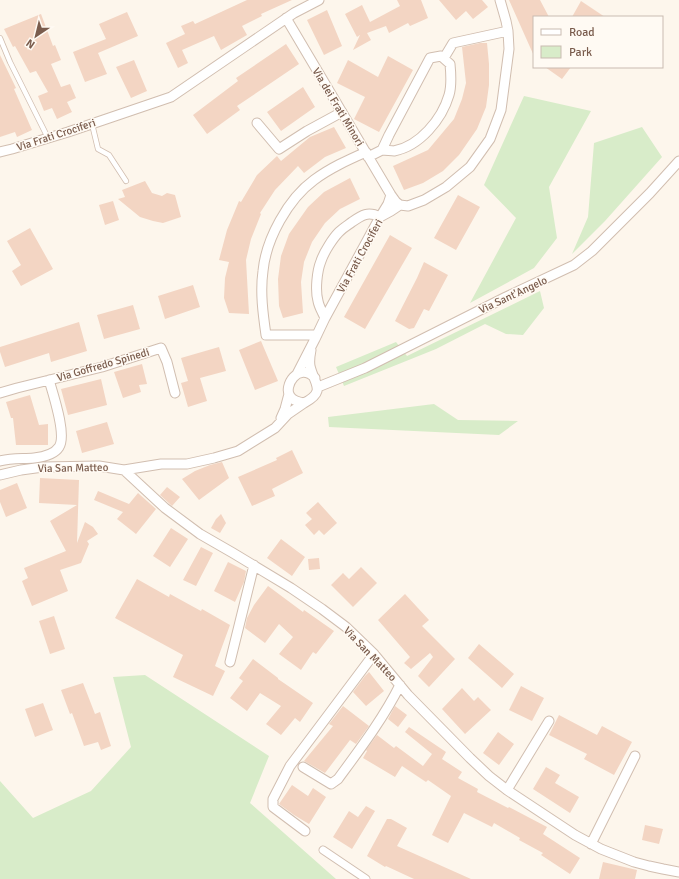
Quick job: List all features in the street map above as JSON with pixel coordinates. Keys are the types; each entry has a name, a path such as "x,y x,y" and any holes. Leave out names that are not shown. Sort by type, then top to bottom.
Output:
{"street":[{"name":"Via Frati Crociferi","path":"0,152 92,124 171,97 286,18 319,0"},
{"name":"Via Frati Crociferi","path":"297,374 325,318 380,217 400,205 408,206 424,200 446,188 470,167 490,139 501,110 509,49 508,31 500,0"},
{"name":"Via dei Frati Minori","path":"286,18 391,195 400,205"},
{"path":"444,58 453,43 508,31"},
{"path":"317,335 266,335 262,288 263,271 267,249 274,231 282,217 302,191 330,170 343,162 382,150 393,151 407,146 421,137 432,127 442,112 449,94 452,76 450,64 441,56 430,58 427,62 382,150"},
{"path":"257,123 279,149 307,131 342,112"},
{"name":"Via Sant'Angelo","path":"124,470 161,464 187,464 238,451 275,428 288,414 314,397 318,387 365,368 492,304 574,265 592,251 650,193 679,161"},
{"path":"325,318 318,302 317,290 321,260 340,231 352,222 358,218 373,213 380,217 388,204 391,195"},
{"path":"311,347 310,366 318,387"},
{"name":"Via Goffredo Spinedi","path":"0,393 102,367 161,348 168,362 176,393"},
{"path":"275,428 283,413 289,394 290,383 294,377 297,374 304,372 308,373 314,378"},
{"path":"0,461 6,459 34,458 48,455 54,453 59,448 62,435 56,401 48,380"},
{"path":"289,394 295,401 304,403"},
{"name":"Via San Matteo","path":"0,475 32,468 49,467 99,466 124,470 156,500 200,534 291,588 346,627 374,654 400,686 470,758 507,790 591,844 634,862 679,872"},
{"path":"230,662 254,566"},
{"path":"305,831 273,807 273,798 290,766 374,654"},
{"path":"303,767 331,784 338,779 377,725 400,686"},
{"path":"507,790 548,721"},
{"path":"591,844 635,756"},
{"path":"323,850 366,879"}],"lane":[{"path":"0,38 10,62 48,138"},
{"path":"92,124 98,149 109,155 126,182"}],"green space":[{"path":"524,96 591,111 549,187 557,238 534,268 470,303 516,218 484,185"},
{"path":"642,127 662,157 605,221 572,254 588,217 594,143"},
{"path":"540,291 544,308 523,335 506,334 485,324 436,349 344,386 336,367 396,342 407,356"},
{"path":"434,404 458,420 518,421 499,435 329,427 328,417"},
{"path":"145,675 269,756 250,803 336,879 0,879 0,781 33,818 91,791 131,747 113,677"}],"building":[{"path":"247,0 292,0 261,14 262,16 242,26 247,35 221,50 214,36 182,50 188,63 178,68 166,43 185,34 181,26 193,21 195,24"},
{"path":"397,0 421,0 428,18 410,26 408,23 389,33 386,26 367,33 371,40 353,50 360,35 357,37 345,14 362,5 370,22 400,6"},
{"path":"439,0 482,0 488,7 473,19 466,11 456,20"},
{"path":"509,0 540,0 548,16 533,16 533,54"},
{"path":"581,1 604,16 573,16"},
{"path":"327,10 342,46 324,55 307,20"},
{"path":"127,12 138,36 98,53 107,74 85,82 73,52 106,39 99,24"},
{"path":"41,14 53,46 55,45 61,60 51,64 61,87 70,84 76,98 67,102 72,112 57,119 52,108 44,111 38,96 48,92 36,71 30,73 15,46 13,47 4,29"},
{"path":"487,43 489,85 486,107 477,129 459,155 443,171 423,183 404,190 393,166 428,150 454,119 462,99 466,83 462,47"},
{"path":"286,44 299,64 237,106 240,110 207,134 193,115 238,81 236,78"},
{"path":"0,55 16,88 14,89 32,130 17,137 15,132 0,137"},
{"path":"388,56 413,70 379,132 354,119 365,97 337,83 348,60 378,77"},
{"path":"134,60 147,91 131,98 116,67"},
{"path":"546,68 570,68 562,79"},
{"path":"303,87 315,107 281,131 267,112"},
{"path":"334,127 346,148 325,157 304,173 298,166 275,190 260,213 261,214 251,239 246,260 249,314 229,313 224,298 225,278 229,262 219,260 227,230 239,201 241,202 257,175 277,156 281,161 310,137"},
{"path":"350,178 360,199 340,209 325,223 312,242 304,262 301,282 303,313 283,318 279,306 278,279 281,256 289,234 308,207 324,192"},
{"path":"145,181 152,193 162,196 167,193 175,195 181,217 163,223 153,221 140,217 118,199 125,197 122,190"},
{"path":"458,195 480,207 456,250 434,238"},
{"path":"113,201 119,220 105,225 99,205"},
{"path":"30,228 53,269 21,286 12,271 21,265 7,241"},
{"path":"390,235 412,248 365,329 344,317"},
{"path":"424,262 448,275 429,311 424,309 414,328 409,329 395,321"},
{"path":"193,285 200,307 165,319 158,296"},
{"path":"133,305 140,329 104,339 97,315"},
{"path":"79,322 87,351 51,362 49,353 5,367 0,352 0,347"},
{"path":"261,341 278,381 255,390 239,350"},
{"path":"219,347 226,371 200,378 207,401 188,407 181,383 188,381 181,358"},
{"path":"142,364 147,384 139,385 141,392 123,398 114,372"},
{"path":"101,379 107,405 68,415 61,389"},
{"path":"30,395 39,425 48,424 48,445 16,445 13,418 11,418 6,402"},
{"path":"107,422 114,444 82,453 76,431"},
{"path":"292,450 303,473 272,489 275,496 252,506 238,477 277,460 276,458"},
{"path":"222,462 229,478 199,500 182,479 195,471"},
{"path":"40,478 79,480 77,543 85,522 93,527 98,534 87,541 89,544 81,563 60,570 68,591 32,606 22,581 28,578 24,568 66,551 50,521 77,505 39,503"},
{"path":"17,483 27,508 6,517 0,502 0,490"},
{"path":"167,487 180,497 172,506 160,495"},
{"path":"98,491 129,504 138,493 156,509 136,534 117,519 123,512 94,500"},
{"path":"318,502 337,523 324,535 319,530 314,535 305,525 312,519 306,513"},
{"path":"221,514 226,523 220,533 211,528"},
{"path":"171,528 188,539 170,567 153,556"},
{"path":"281,539 305,557 292,576 267,558"},
{"path":"201,547 213,553 196,586 183,580"},
{"path":"319,558 320,569 309,570 308,559"},
{"path":"228,562 246,571 244,582 235,602 214,591"},
{"path":"361,567 377,583 353,607 331,585 343,573 349,579"},
{"path":"137,579 169,597 170,594 201,611 202,609 230,625 215,666 225,671 213,696 173,677 183,655 115,618"},
{"path":"268,586 303,612 304,610 334,631 316,654 313,652 301,670 279,654 293,637 279,624 265,643 245,628 247,618 254,605"},
{"path":"405,594 429,620 422,626 455,659 429,687 418,676 433,657 430,653 411,669 404,663 410,657 378,620"},
{"path":"54,616 65,649 50,654 39,621"},
{"path":"479,644 514,674 502,688 468,658"},
{"path":"253,659 278,679 313,703 300,722 295,718 281,735 266,724 281,706 260,693 247,711 230,698 243,681 239,678"},
{"path":"369,672 384,691 366,706 353,692"},
{"path":"83,683 95,714 100,712 111,746 101,750 98,742 84,746 72,713 70,714 61,690"},
{"path":"521,686 544,698 532,721 509,710"},
{"path":"462,688 474,701 478,697 491,710 465,734 442,709"},
{"path":"43,703 53,730 35,737 25,709"},
{"path":"343,706 369,726 356,744 350,740 325,773 304,761 333,726 329,724"},
{"path":"395,706 407,715 398,727 388,719"},
{"path":"559,715 597,735 602,726 632,742 614,775 584,759 587,754 549,735"},
{"path":"409,727 446,752 442,759 462,772 458,778 478,789 477,792 547,827 543,834 580,858 570,874 541,855 543,853 519,840 520,838 494,823 492,827 464,813 448,843 432,835 451,796 428,780 426,782 402,766 395,777 363,758 367,751 366,750 377,735 394,748 396,746 423,766 432,754 405,732"},
{"path":"498,732 514,744 499,765 483,753"},
{"path":"546,767 560,775 555,783 579,797 570,813 533,789"},
{"path":"292,785 308,796 313,788 326,797 309,824 279,804"},
{"path":"366,806 375,811 352,849 333,837 349,811 358,817"},
{"path":"387,819 391,819 407,828 397,846 471,879 414,879 386,866 385,867 367,856"},
{"path":"645,825 663,829 659,844 642,840"},
{"path":"603,862 637,870 635,879 599,879"}]}
